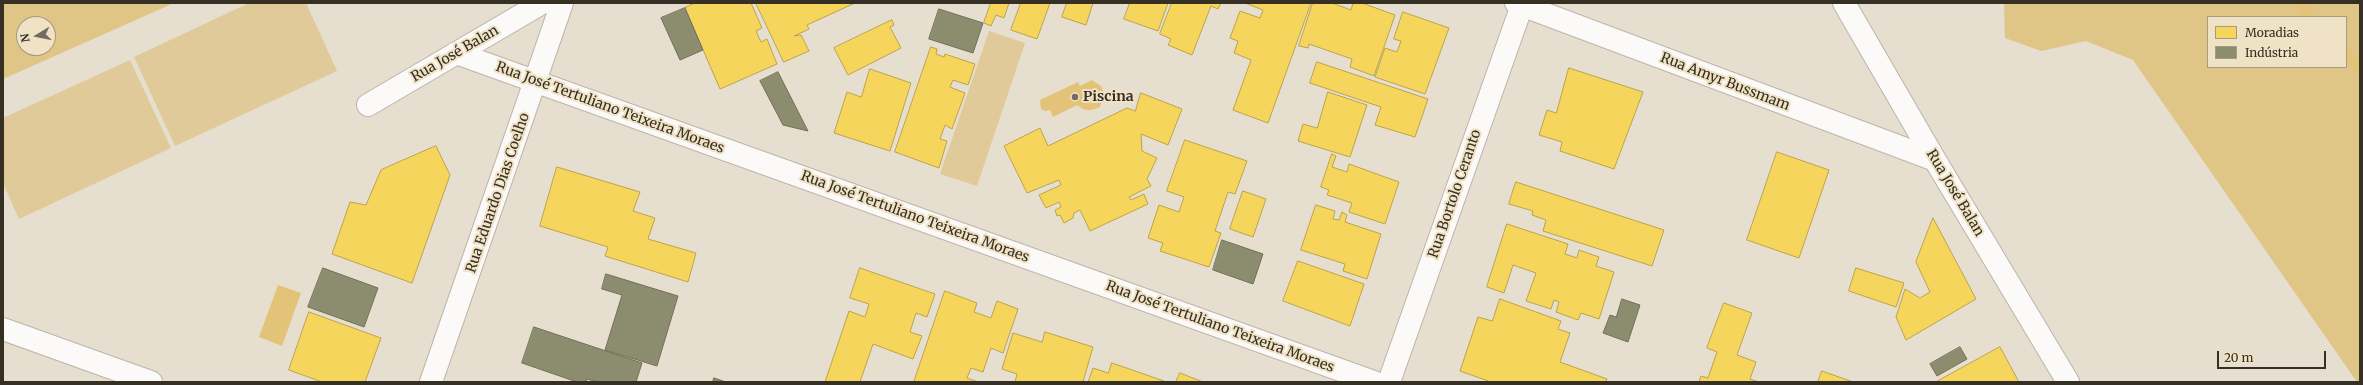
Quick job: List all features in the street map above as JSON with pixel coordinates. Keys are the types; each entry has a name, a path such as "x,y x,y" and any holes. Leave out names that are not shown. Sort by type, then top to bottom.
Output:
{"street":[{"name":"Rua José Balan","path":"368,105 542,3"},
{"name":"Rua Eduardo Dias Coelho","path":"431,382 537,82 562,3"},
{"name":"Rua José Balan","path":"1844,3 1935,160 2068,382"},
{"name":"Rua Amyr Bussmam","path":"1519,4 1935,160"},
{"name":"Rua Bortolo Ceranto","path":"1389,382 1519,4"},
{"name":"Rua José Tertuliano Teixeira Moraes","path":"456,53 1374,382"},
{"path":"3,329 151,382"}],"shaded area":[{"path":"3,3 174,3 56,55 56,16 16,16 16,56 55,56 3,79"},
{"path":"249,3 306,3 337,71 175,146 134,57"},
{"path":"2004,3 2360,3 2360,382 2357,382 2133,60 2086,41 2041,51 2005,38"},
{"path":"989,31 1025,43 977,186 940,174"},
{"path":"130,60 171,148 19,219 3,183 3,118"},
{"name":"Piscina","path":"1092,80 1101,86 1104,93 1100,107 1088,110 1077,105 1053,117 1050,110 1045,111 1041,109 1040,100 1078,82 1080,86"},
{"path":"278,285 301,293 282,346 259,337"}],"building: Moradias":[{"path":"695,3 751,3 762,28 756,31 761,42 767,39 777,64 720,89 685,8"},
{"path":"756,3 855,3 807,25 809,29 794,36 801,35 809,51 784,62"},
{"path":"991,3 1009,3 1004,18 996,15 991,26 984,23"},
{"path":"1021,3 1050,3 1037,39 1011,30"},
{"path":"1067,3 1093,3 1086,25 1062,17"},
{"path":"1130,3 1168,3 1158,31 1124,19"},
{"path":"1172,3 1221,3 1218,9 1211,6 1192,55 1168,45 1171,39 1160,34"},
{"path":"1245,3 1311,3 1268,123 1233,110 1251,60 1234,53 1238,41 1230,38 1240,11 1260,18 1263,10"},
{"path":"1313,3 1332,3 1351,10 1353,3 1362,3 1395,15 1374,76 1350,67 1352,59 1309,44 1308,48 1299,46"},
{"path":"1403,12 1449,28 1425,94 1375,77 1385,48 1397,52 1401,41 1394,39"},
{"path":"892,20 894,25 890,27 901,48 848,75 834,48"},
{"path":"931,47 937,49 936,54 944,57 945,54 975,64 968,85 953,80 950,87 965,93 952,129 945,125 940,139 947,141 939,168 895,152"},
{"path":"1317,62 1428,99 1415,137 1375,125 1381,107 1310,83"},
{"path":"1569,68 1643,92 1614,169 1560,151 1562,142 1539,135 1547,110 1556,113"},
{"path":"870,69 911,83 890,151 834,133 847,92 861,97"},
{"path":"1328,92 1367,105 1350,157 1298,141 1303,124 1317,128"},
{"path":"1141,93 1182,109 1168,145 1141,134 1142,151 1157,158 1147,179 1151,186 1129,197 1131,200 1144,194 1148,204 1090,231 1080,210 1074,213 1073,218 1064,223 1060,215 1057,216 1055,210 1061,207 1059,202 1046,208 1039,195 1061,185 1059,180 1027,193 1004,146 1040,128 1048,146 1127,108 1135,111"},
{"path":"1185,140 1247,161 1235,194 1228,192 1215,231 1221,233 1209,267 1160,251 1163,243 1148,238 1159,205 1179,212 1184,197 1167,191"},
{"path":"436,146 450,175 412,283 332,254 350,202 366,205 381,170"},
{"path":"1777,152 1829,170 1799,258 1747,240"},
{"path":"1332,154 1336,156 1332,167 1347,172 1349,164 1399,182 1385,224 1349,212 1352,203 1327,195 1329,190 1321,187"},
{"path":"557,167 640,192 633,211 655,218 648,239 696,253 688,282 605,256 608,247 540,226"},
{"path":"1516,182 1664,230 1652,266 1543,231 1546,220 1532,215 1533,211 1509,204"},
{"path":"1243,191 1266,199 1253,237 1230,229"},
{"path":"1316,205 1335,211 1333,219 1339,220 1342,212 1347,215 1345,222 1381,234 1367,279 1343,271 1345,264 1301,250"},
{"path":"1933,218 1976,299 1906,340 1896,317 1905,289 1920,298 1930,292 1916,262"},
{"path":"1507,224 1568,244 1565,254 1577,258 1579,250 1599,257 1596,266 1614,272 1599,319 1581,313 1578,320 1556,312 1559,302 1554,300 1551,309 1526,301 1536,273 1513,265 1504,293 1487,287"},
{"path":"1298,261 1364,284 1350,326 1283,301"},
{"path":"860,268 935,294 927,317 916,313 910,332 922,336 913,359 873,344 860,382 825,382 849,311 865,317 869,304 850,298"},
{"path":"1856,268 1904,283 1896,307 1849,291"},
{"path":"945,291 977,303 974,312 991,318 997,301 1018,309 1003,353 991,348 983,372 971,368 967,378 978,382 914,382"},
{"path":"1500,299 1561,321 1558,329 1570,333 1560,362 1607,379 1606,382 1491,382 1460,371 1478,317 1492,321"},
{"path":"1724,303 1752,313 1737,355 1756,362 1750,379 1759,382 1699,382 1701,376 1708,378 1717,352 1707,348"},
{"path":"309,312 381,338 365,382 322,382 289,370"},
{"path":"1045,332 1093,347 1083,382 1015,382 1017,374 1002,369 1013,333 1042,342"},
{"path":"2000,347 2019,382 1936,382"},
{"path":"1112,363 1164,382 1088,382 1093,368 1108,373"},
{"path":"1822,371 1853,382 1818,382"},
{"path":"1180,373 1203,382 1176,382"}],"building: Indústria":[{"path":"685,8 703,50 680,60 661,18"},
{"path":"939,9 983,23 973,53 929,39"},
{"path":"778,72 808,131 783,125 760,81"},
{"path":"1222,240 1263,254 1253,284 1213,270"},
{"path":"323,268 378,288 364,327 308,307"},
{"path":"606,274 678,296 657,366 605,350 622,295 602,289"},
{"path":"1622,299 1640,305 1628,342 1603,333 1610,315 1616,317"},
{"path":"534,327 642,363 636,382 597,382 587,379 586,382 577,382 522,363"},
{"path":"1960,347 1967,359 1937,376 1930,364"},
{"path":"714,378 726,382 713,382"}],"waterway":[{"path":"2301,3 2308,16"},
{"path":"2347,55 2360,69"}],"place":[{"name":"Piscina","path":"1075,97"}]}
